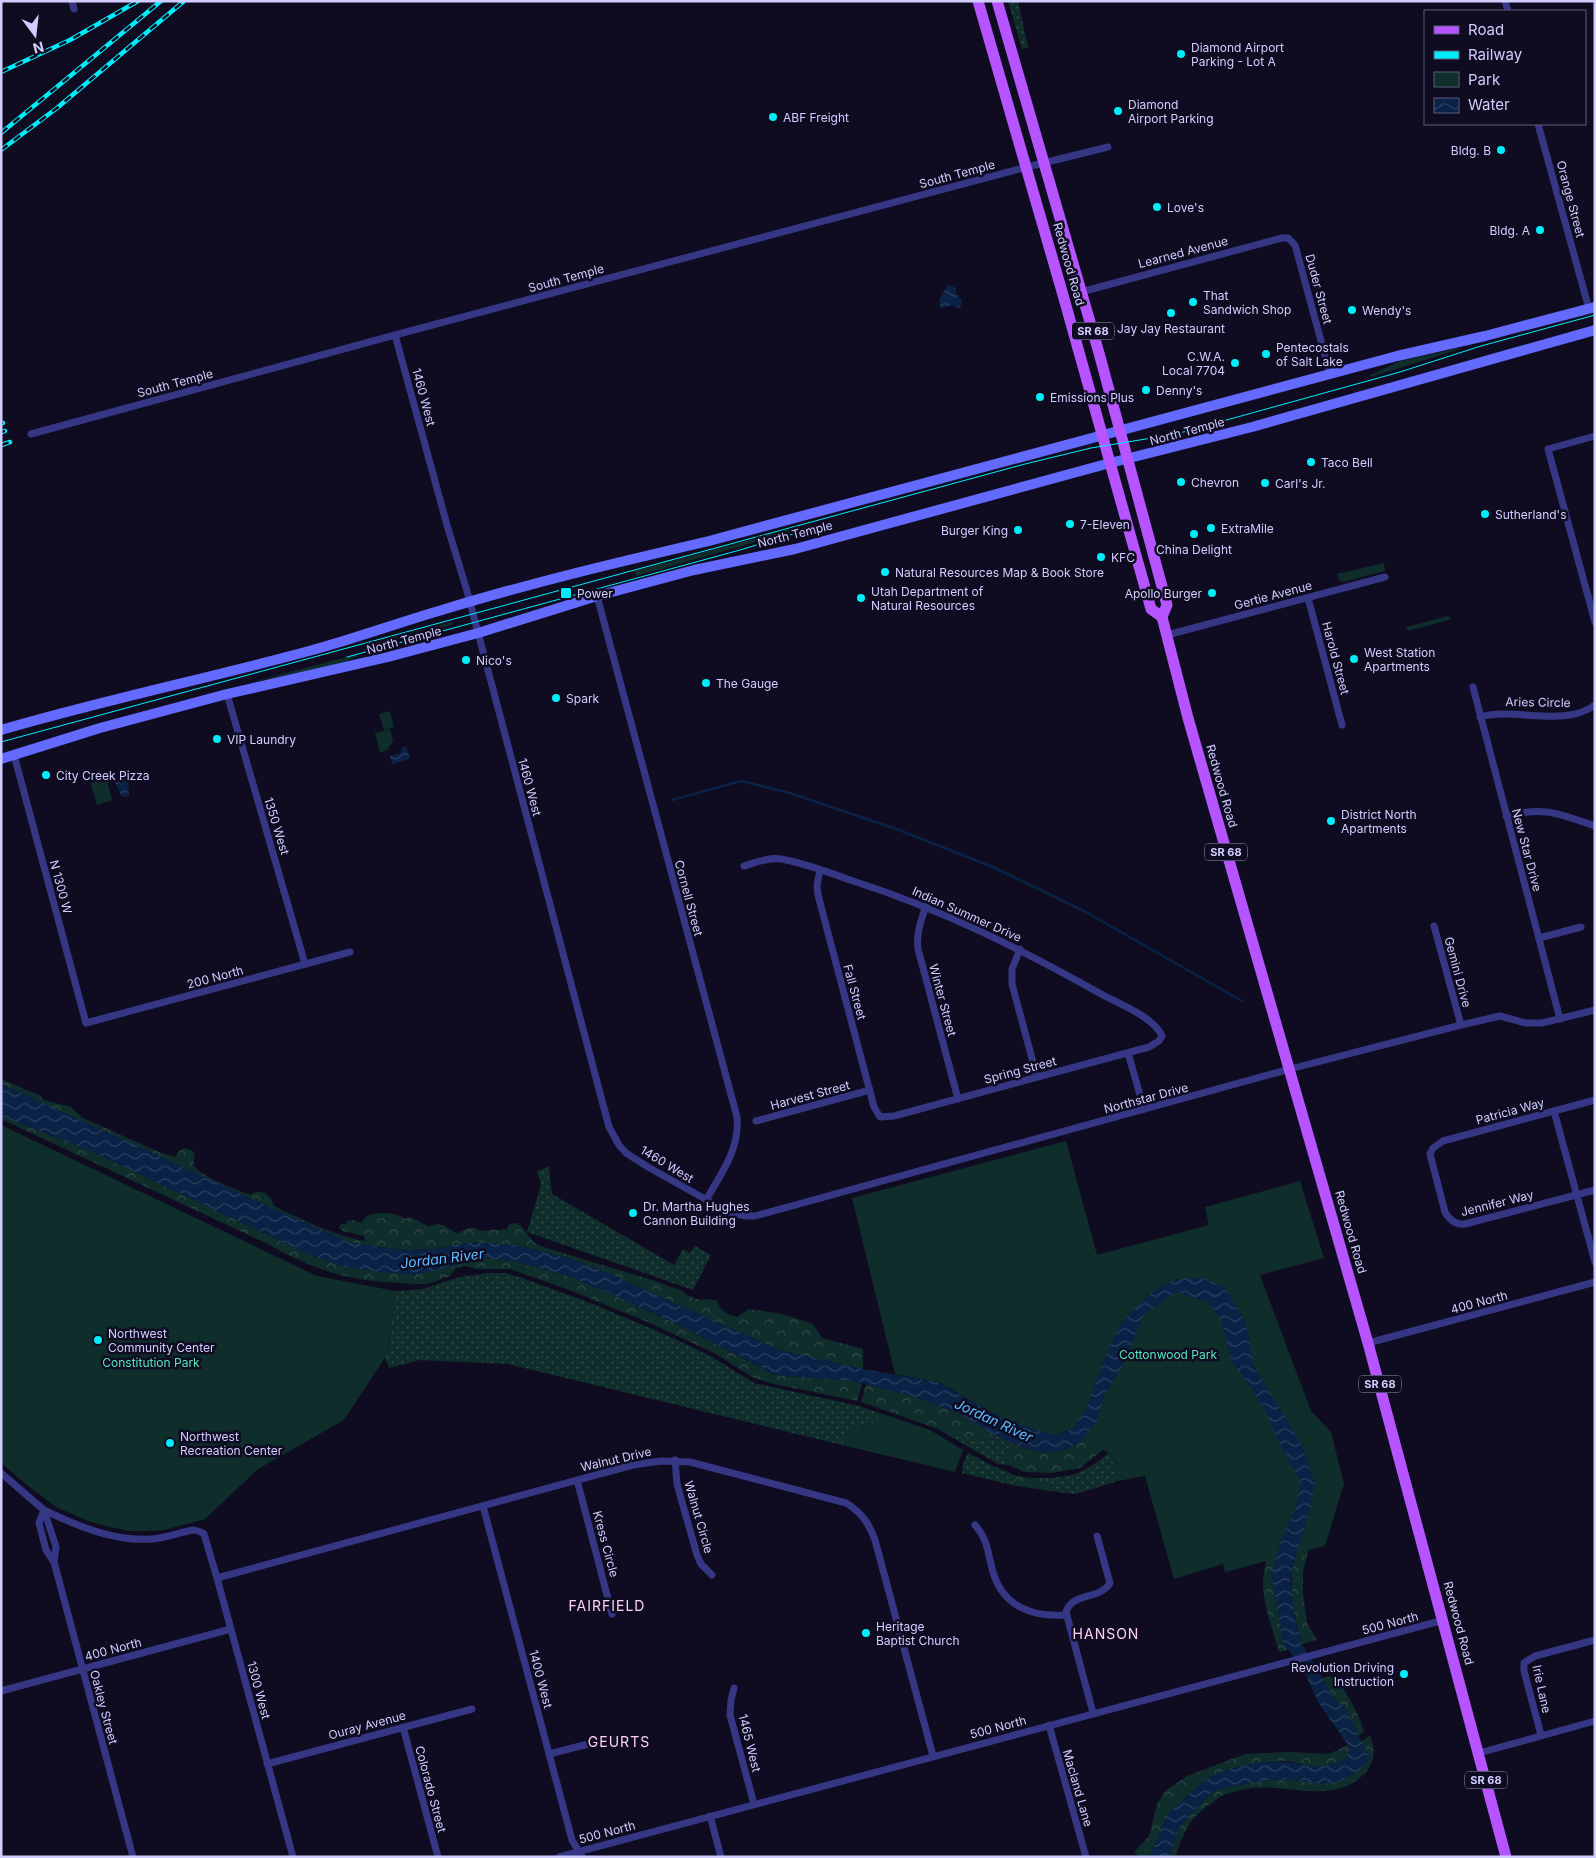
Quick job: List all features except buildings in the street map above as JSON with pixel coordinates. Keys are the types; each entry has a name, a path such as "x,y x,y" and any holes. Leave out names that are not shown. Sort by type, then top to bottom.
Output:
{"main road":[{"name":"Redwood Road","path":"978,1 1027,167 1151,609 1162,617"},
{"name":"Redwood Road","path":"997,1 1081,292 1167,605 1162,617 1207,787 1368,1342 1506,1857"},
{"name":"North Temple","path":"1,730 142,692 232,672 322,648 470,602 602,566 761,528 1330,374 1592,308"},
{"name":"North Temple","path":"1,759 100,728 227,694 358,665 478,633 597,596 694,570 794,548 1252,427 1595,330"}],"street":[{"path":"72,1 74,9"},
{"name":"Orange Street","path":"1538,125 1592,308"},
{"name":"South Temple","path":"31,434 395,334 1108,147"},
{"name":"Learned Avenue","path":"1081,292 1282,238 1291,240"},
{"name":"Duder Street","path":"1291,240 1298,254 1330,374"},
{"name":"1460 West","path":"395,334 470,602 611,1132 619,1145 635,1159 706,1200"},
{"path":"1595,436 1548,449 1595,622"},
{"name":"Gertie Avenue","path":"1167,635 1385,577"},
{"name":"Cornell Street","path":"597,596 737,1117 737,1138 734,1148 706,1200"},
{"name":"Harold Street","path":"1308,598 1342,725"},
{"name":"New Star Drive","path":"1473,687 1560,1019"},
{"name":"1350 West","path":"227,694 305,964"},
{"name":"Aries Circle","path":"1480,717 1499,713 1565,716 1585,711 1595,706"},
{"name":"N 1300 W","path":"14,756 86,1023"},
{"path":"1506,816 1532,810 1545,811 1595,826"},
{"name":"Indian Summer Drive","path":"744,866 778,859 820,870 926,906 1020,949 1153,1023 1162,1036"},
{"name":"Fall Street","path":"820,870 817,885 818,895 870,1090 876,1111 880,1117"},
{"name":"Winter Street","path":"926,906 917,938 918,949 958,1099"},
{"name":"Gemini Drive","path":"1434,926 1461,1025"},
{"path":"1539,938 1581,927"},
{"path":"1020,949 1012,969 1012,984 1037,1077"},
{"name":"200 North","path":"86,1023 350,952"},
{"name":"Northstar Drive","path":"706,1200 730,1213 756,1216 1290,1069 1461,1025 1496,1017 1534,1023 1560,1019 1595,1010"},
{"name":"Spring Street","path":"880,1117 894,1116 1128,1053 1154,1044 1162,1036"},
{"path":"1128,1053 1144,1110"},
{"name":"Harvest Street","path":"756,1121 870,1090"},
{"name":"Patricia Way","path":"1433,1148 1443,1141 1595,1100"},
{"path":"1554,1111 1595,1262"},
{"name":"Jennifer Way","path":"1433,1148 1431,1158 1445,1212 1449,1219 1457,1224 1465,1224 1595,1190"},
{"name":"400 North","path":"1368,1342 1595,1282"},
{"name":"Walnut Drive","path":"217,1578 647,1462 675,1460 704,1465 846,1503 868,1522 875,1540 933,1756"},
{"name":"Walnut Circle","path":"675,1460 677,1484 697,1555 701,1564 712,1575"},
{"path":"1,1473 44,1510"},
{"name":"Kress Circle","path":"577,1480 612,1614"},
{"name":"1400 West","path":"483,1506 572,1840 580,1854"},
{"name":"1300 West","path":"44,1510 71,1523 119,1537 151,1539 194,1530 201,1532 207,1542 293,1857"},
{"name":"Oakley Street","path":"44,1510 39,1523 46,1550 54,1562 133,1857"},
{"path":"975,1525 988,1544 991,1566 997,1583 1009,1599 1022,1608 1038,1614 1050,1616 1066,1615"},
{"path":"1093,1713 1066,1615 1067,1608 1072,1602 1103,1591 1110,1583 1097,1536"},
{"name":"500 North","path":"560,1857 580,1854 754,1804 1444,1620"},
{"name":"400 North","path":"1,1691 231,1629"},
{"name":"Irie Lane","path":"1541,1735 1524,1670 1524,1663 1535,1656 1595,1640"},
{"name":"1465 West","path":"734,1688 730,1700 730,1715 754,1804"},
{"name":"Ouray Avenue","path":"268,1764 472,1709"},
{"path":"1479,1753 1595,1720"},
{"name":"Macland Lane","path":"1049,1725 1086,1857"},
{"name":"Colorado Street","path":"403,1727 438,1857"},
{"path":"549,1754 596,1742 619,1739"},
{"path":"710,1816 721,1857"}],"green space":[{"path":"1008,1 1018,1 1028,47 1022,49"},
{"path":"1459,348 1371,377 1370,375 1400,361"},
{"path":"791,529 791,532 636,576 635,571"},
{"path":"1384,563 1385,571 1343,582 1339,580 1337,574"},
{"path":"1448,616 1452,619 1408,631 1406,627"},
{"path":"452,622 452,625 374,645 374,643"},
{"path":"358,654 358,656 342,664 248,683"},
{"path":"390,711 394,727 384,730 379,714"},
{"path":"390,729 393,741 387,750 380,753 375,733"},
{"path":"105,773 112,800 97,805 89,777"},
{"path":"1,1079 39,1095 44,1100 71,1107 81,1117 161,1153 176,1157 179,1151 185,1148 193,1151 195,1157 193,1164 210,1178 250,1195 258,1192 265,1193 271,1199 274,1206 333,1232 366,1241 364,1236 343,1231 339,1228 341,1224 347,1224 347,1221 353,1220 361,1223 367,1216 378,1213 393,1214 405,1219 410,1217 428,1226 438,1224 457,1234 472,1228 480,1231 507,1229 509,1224 517,1223 540,1246 655,1281 682,1291 696,1299 717,1301 727,1314 737,1317 749,1309 782,1314 813,1324 822,1338 863,1349 863,1369 779,1350 572,1259 519,1246 474,1242 434,1249 401,1250 348,1242 1,1084"},
{"path":"1,1116 93,1152 308,1254 341,1266 380,1272 454,1264 487,1258 518,1262 568,1276 616,1296 679,1325 775,1375 855,1381 862,1384 857,1401 754,1378 714,1353 645,1321 572,1291 510,1269 478,1269 465,1266 456,1268 449,1277 431,1283 418,1284 367,1280 317,1268 1,1119"},
{"name":"Constitution Park","path":"1,1125 317,1276 395,1291 388,1353 344,1420 258,1469 205,1519 164,1530 130,1531 88,1521 56,1507 1,1463"},
{"name":"Cottonwood Park","path":"1066,1141 1097,1255 1209,1225 1205,1207 1300,1181 1324,1258 1260,1275 1311,1411 1331,1432 1344,1484 1325,1546 1225,1572 1223,1564 1174,1579 1145,1476 1118,1481 1111,1455 1072,1429 1054,1435 1032,1429 1007,1421 938,1382 895,1374 852,1198"},
{"path":"549,1167 552,1194 674,1265 683,1249 690,1253 695,1246 711,1255 693,1290 527,1232 541,1185 537,1171"},
{"path":"505,1273 593,1304 712,1357 754,1383 859,1406 880,1413 876,1422 849,1430 842,1445 508,1364 420,1360 389,1368 385,1357 388,1353 395,1291 423,1289 460,1277"},
{"path":"866,1384 909,1395 958,1413 995,1435 997,1440 965,1437 861,1402"},
{"path":"1265,1411 1283,1643 1288,1650 1279,1652 1266,1608 1263,1590 1266,1564 1264,1546"},
{"path":"880,1413 930,1430 963,1450 955,1472 842,1445 849,1430 876,1422"},
{"path":"1097,1421 1112,1443 1080,1468 1052,1473 1024,1472 1009,1465 1005,1449 1021,1447 1041,1452 1064,1450 1080,1442"},
{"path":"938,1429 965,1437 997,1440 995,1435 1021,1447 1005,1449 1009,1465 998,1464"},
{"path":"968,1453 1017,1476 1012,1485 962,1473 963,1463"},
{"path":"1108,1453 1111,1455 1118,1481 1076,1494 1050,1491 1050,1478 1075,1474 1088,1468"},
{"path":"1017,1476 1050,1478 1050,1491 1012,1485"},
{"path":"1319,1509 1303,1572 1303,1594 1307,1623 1317,1640 1302,1644 1293,1607 1292,1570 1301,1541"},
{"path":"1329,1676 1339,1684 1357,1713 1364,1732 1359,1736 1345,1709 1333,1698 1323,1678"},
{"path":"1370,1735 1373,1746 1371,1765 1364,1774 1352,1783 1339,1789 1325,1791 1253,1788 1223,1795 1195,1817 1184,1835 1175,1857 1169,1857 1180,1826 1213,1791 1253,1782 1287,1779 1320,1784 1370,1759 1361,1742"},
{"path":"1348,1745 1350,1748 1346,1758 1336,1763 1316,1767 1287,1761 1256,1763 1211,1776 1168,1814 1149,1857 1137,1857 1135,1851 1149,1836 1157,1804 1164,1792 1187,1776 1245,1754 1289,1752 1329,1754"}],"water":[{"path":"949,285 956,288 956,294 962,300 960,307 956,308 952,305 943,308 940,306 939,300"},
{"path":"406,746 410,759 392,764 390,756 402,753 401,748"},
{"path":"128,777 129,796 122,797 114,780"},
{"name":"Jordan River","path":"1,1084 348,1242 401,1250 434,1249 474,1242 519,1246 572,1259 779,1350 863,1369 937,1382 1007,1421 1054,1435 1072,1429 1086,1409 1105,1357 1121,1323 1146,1297 1161,1286 1179,1279 1201,1278 1225,1287 1246,1324 1254,1366 1303,1447 1315,1483 1308,1518 1290,1579 1295,1619 1302,1644 1333,1698 1345,1708 1370,1759 1356,1773 1337,1783 1320,1784 1287,1779 1253,1782 1213,1791 1180,1826 1169,1857 1149,1857 1168,1814 1211,1776 1256,1763 1287,1762 1316,1767 1336,1763 1346,1758 1350,1748 1318,1702 1303,1669 1283,1643 1271,1574 1282,1538 1295,1509 1301,1482 1281,1446 1265,1411 1232,1362 1221,1320 1208,1302 1176,1292 1143,1316 1124,1364 1104,1396 1097,1421 1080,1442 1064,1450 1041,1452 1021,1447 995,1435 958,1413 909,1395 855,1381 776,1375 679,1325 616,1296 568,1276 518,1262 486,1258 414,1275 341,1266 308,1254 93,1152 1,1116"}],"waterway":[{"path":"672,800 741,781 790,793 899,830 995,868 1084,911 1242,1001"}],"tram line":[{"path":"1,742 1025,464 1091,448 1176,434 1400,372 1481,346 1595,315"},
{"path":"347,657 740,550 819,526"}],"railway":[{"path":"1,72 70,40 138,1"},
{"path":"1,133 161,1"},
{"path":"1,150 57,108 184,1"},
{"path":"1,432 5,431"},
{"path":"1,445 10,442"}],"place":[{"name":"Diamond Airport Parking - Lot A","path":"1181,54"},
{"name":"Diamond Airport Parking","path":"1118,111"},
{"name":"ABF Freight","path":"773,117"},
{"name":"Bldg. B","path":"1501,150"},
{"name":"Love's","path":"1157,207"},
{"name":"Bldg. A","path":"1540,230"},
{"name":"That Sandwich Shop","path":"1193,302"},
{"name":"Wendy's","path":"1352,310"},
{"name":"Jay Jay Restaurant","path":"1171,313"},
{"name":"Pentecostals of Salt Lake","path":"1266,354"},
{"name":"C.W.A. Local 7704","path":"1235,363"},
{"name":"Denny's","path":"1146,390"},
{"name":"Emissions Plus","path":"1040,397"},
{"name":"Taco Bell","path":"1311,462"},
{"name":"Chevron","path":"1181,482"},
{"name":"Carl's Jr.","path":"1265,483"},
{"name":"Sutherland's","path":"1485,514"},
{"name":"7-Eleven","path":"1070,524"},
{"name":"ExtraMile","path":"1211,528"},
{"name":"Burger King","path":"1018,530"},
{"name":"China Delight","path":"1194,534"},
{"name":"KFC","path":"1101,557"},
{"name":"Natural Resources Map & Book Store","path":"885,572"},
{"name":"Power","path":"566,593"},
{"name":"Apollo Burger","path":"1212,593"},
{"name":"Utah Department of Natural Resources","path":"861,598"},
{"name":"West Station Apartments","path":"1354,659"},
{"name":"Nico's","path":"466,660"},
{"name":"The Gauge","path":"706,683"},
{"name":"Spark","path":"556,698"},
{"name":"VIP Laundry","path":"217,739"},
{"name":"City Creek Pizza","path":"46,775"},
{"name":"District North Apartments","path":"1331,821"},
{"name":"Dr. Martha Hughes Cannon Building","path":"633,1213"},
{"name":"Northwest Community Center","path":"98,1340"},
{"name":"Northwest Recreation Center","path":"170,1443"},
{"name":"Heritage Baptist Church","path":"866,1633"},
{"name":"Revolution Driving Instruction","path":"1404,1674"}],"district":[{"name":"FAIRFIELD","path":"607,1605"},
{"name":"HANSON","path":"1106,1633"},
{"name":"GEURTS","path":"619,1741"}]}
